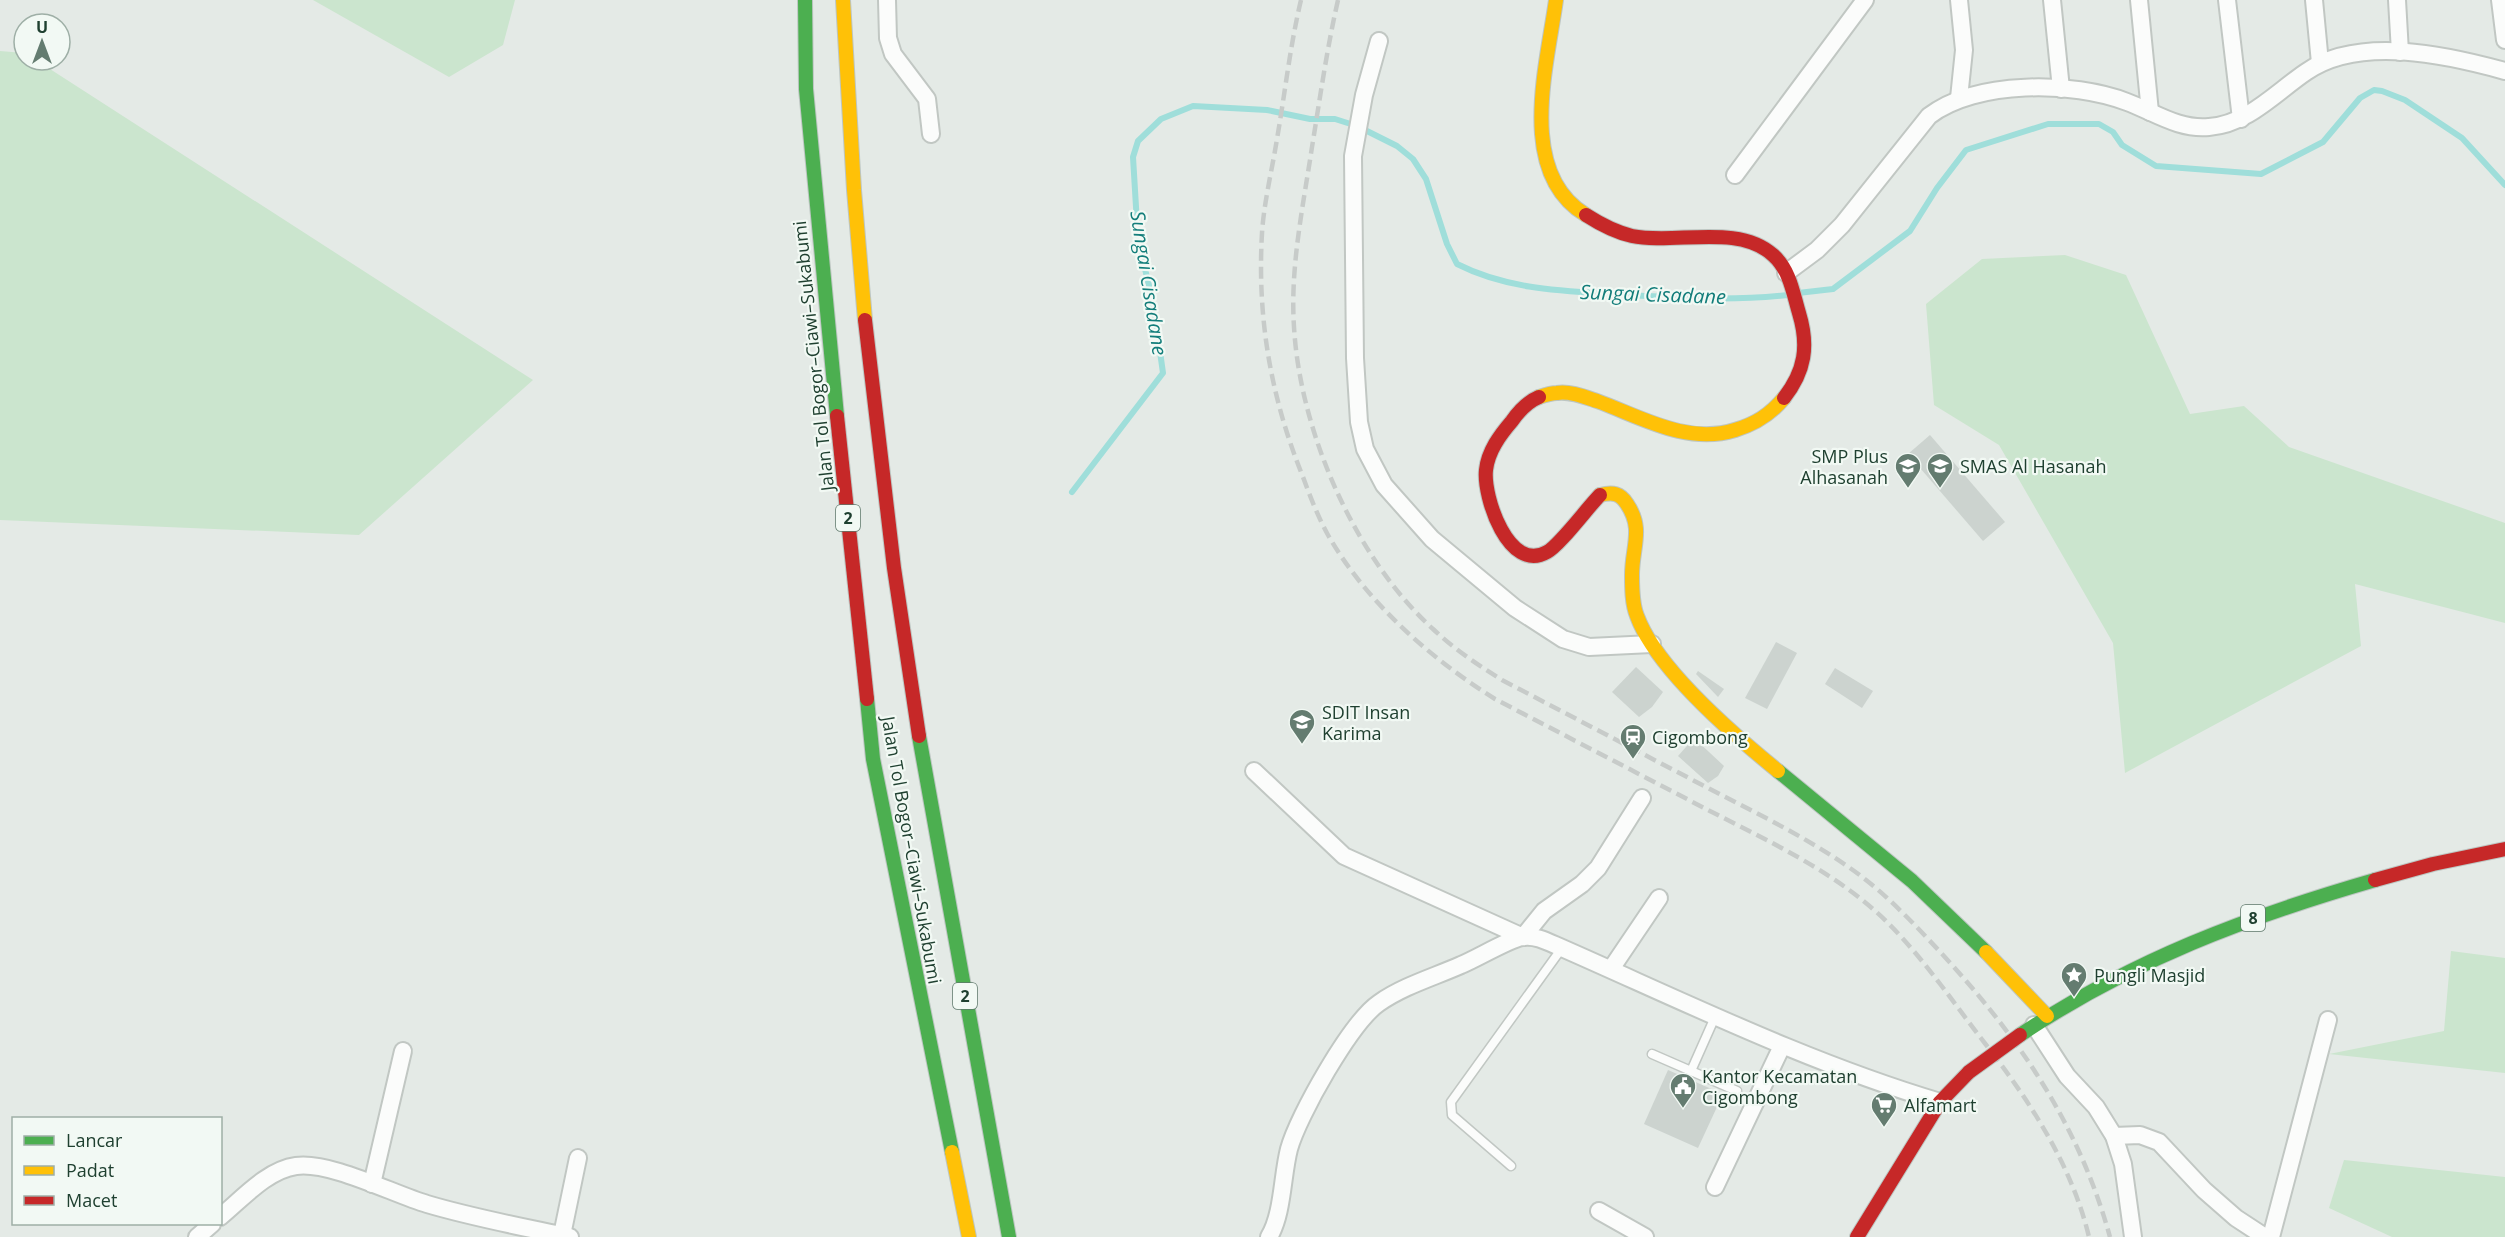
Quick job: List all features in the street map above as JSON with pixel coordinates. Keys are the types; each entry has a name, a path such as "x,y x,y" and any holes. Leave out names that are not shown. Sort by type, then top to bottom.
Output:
{"main road":[{"name":"Jalan Tol Bogor–Ciawi–Sukabumi","path":"805,0 806,89 822,276 873,759 969,1237"},
{"name":"Jalan Tol Bogor–Ciawi–Sukabumi","path":"843,0 847,97 860,273 890,533 922,754 1009,1237"},
{"path":"1556,0 1542,117 1547,164 1557,190 1584,214 1614,230 1633,236 1721,237 1745,241 1764,249 1775,258 1786,273 1805,335 1806,347 1802,368 1788,393 1767,416 1733,433 1710,435 1682,433 1650,424 1591,398 1557,393 1540,396 1527,404 1492,450 1486,476 1489,503 1503,534 1527,556 1542,557 1600,495 1606,492 1616,494 1628,503 1636,524 1632,564 1633,597 1637,616 1652,644 1679,677 1731,732 1912,881 2008,973 2040,1020"},
{"name":"8","path":"1857,1237 1940,1102 1970,1072 2074,998 2140,963 2242,921 2374,880 2505,849"}],"street":[{"path":"887,0 888,38 893,54 927,99 930,134"},
{"path":"1735,175 1865,0"},
{"path":"1944,0 1959,6 1964,50 1959,98"},
{"path":"2052,0 2061,89"},
{"path":"2139,0 2150,112"},
{"path":"2227,0 2241,120"},
{"path":"2314,0 2320,63"},
{"path":"2397,0 2400,52"},
{"path":"2500,0 2505,40"},
{"path":"1379,41 1364,95 1353,156 1355,358 1359,422 1365,449 1384,485 1432,539 1515,608 1563,639 1589,647 1652,644"},
{"path":"1786,273 1817,250 1842,225 1929,116 1942,106 1959,98 2010,90 2061,89 2108,96 2168,121 2207,128 2241,120 2320,63 2356,52 2400,52 2454,59 2505,71"},
{"path":"1254,771 1344,856 1523,937 1540,939 1562,948 1782,1046 1875,1081 1940,1102"},
{"path":"1269,1237 1276,1223 1283,1175 1294,1131 1316,1090 1369,1011 1386,998 1481,957 1511,940 1523,937 1544,910 1582,884 1598,868 1642,798"},
{"path":"1611,969 1659,898"},
{"path":"2040,1020 2067,1076 2096,1107 2114,1136 2123,1164 2133,1237"},
{"path":"2271,1237 2328,1020"},
{"path":"1715,1187 1782,1046"},
{"path":"372,1184 403,1051"},
{"path":"2114,1136 2140,1135 2159,1142 2210,1196 2236,1218 2265,1237"},
{"path":"222,1215 274,1174 294,1166 303,1166 334,1172 428,1205 566,1236 578,1158"},
{"path":"1599,1211 1645,1237"},
{"path":"197,1237 211,1225"}],"lane":[{"path":"1511,1166 1452,1115 1451,1102 1562,948"},
{"path":"1691,1071 1715,1017"},
{"path":"1652,1054 1737,1091"}],"green space":[{"path":"313,0 515,0 503,45 449,77"},
{"path":"0,51 12,52 12,72 55,72 533,380 359,535 0,520"},
{"path":"2065,255 2126,275 2190,414 2244,406 2289,447 2505,523 2505,623 2355,584 2361,646 2125,773 2113,643 1999,445 1934,405 1926,304 1982,259"},
{"path":"2451,951 2505,958 2505,1073 2329,1054 2444,1031"},
{"path":"2344,1160 2505,1177 2505,1237 2392,1237 2329,1208"}],"building":[{"path":"1930,435 2005,522 1983,541 1908,454"},
{"path":"1776,642 1797,653 1767,709 1745,698"},
{"path":"1636,667 1663,692 1652,707 1639,717 1612,692"},
{"path":"1835,668 1873,691 1862,708 1825,684"},
{"path":"1698,671 1724,689 1718,697 1696,674"},
{"path":"1694,738 1724,766 1718,776 1708,783 1678,756"},
{"name":"Kantor Kecamatan Cigombong","path":"1668,1070 1723,1094 1698,1148 1644,1124"}],"waterway":[{"name":"Sungai Cisadane","path":"1798,293 1833,289 1910,231 1937,188 1966,150 2048,124 2099,124 2113,132 2122,145 2156,166 2261,174 2323,142 2360,98 2374,90 2382,91 2405,100 2462,138 2505,185"},
{"name":"Sungai Cisadane","path":"1072,492 1163,373 1153,302 1138,240 1133,157 1138,141 1161,119 1193,106 1267,110 1310,119 1335,119 1357,126 1397,146 1413,159 1426,179 1447,244 1457,264 1498,280 1562,291 1647,296 1728,298 1788,295"}],"railway":[{"path":"1301,0 1264,210 1261,265 1264,327 1282,418 1308,492 1328,535 1343,560 1381,606 1402,627 1447,666 1495,699 1802,860 1847,889 1888,923 1927,967 2034,1113 2061,1160 2082,1211 2089,1237"},
{"path":"1338,0 1330,36 1298,237 1293,304 1294,327 1298,367 1307,408 1320,450 1336,491 1379,567 1405,600 1433,629 1484,669 1767,818 1843,863 1883,894 1943,955 2022,1052 2064,1121 2082,1158 2110,1237"}],"traffic: fast":[{"path":"805,0 806,89 837,416"},
{"path":"867,699 873,759 952,1152"},
{"path":"919,736 1009,1237"},
{"path":"1778,771 1912,881 1986,952"},
{"path":"2020,1035 2105,984 2192,943 2281,909 2375,880"}],"traffic: slow":[{"path":"843,0 854,190 865,320"},
{"path":"1556,0 1543,86 1541,116 1543,146 1551,173 1564,196 1586,215"},
{"path":"1539,397 1562,393 1577,395 1664,427 1699,434 1717,434 1749,425 1768,414 1784,398"},
{"path":"1600,495 1619,496 1632,513 1636,530 1632,565 1633,596 1635,611 1647,636 1661,657 1698,700 1778,771"},
{"path":"1986,952 2047,1016"},
{"path":"952,1152 969,1237"}],"traffic: jam":[{"path":"1586,215 1632,236 1649,238 1724,237 1759,245 1773,255 1779,261 1790,282 1804,336 1801,368 1784,398"},
{"path":"865,320 894,568 919,736"},
{"path":"1539,397 1517,414 1495,444 1487,463 1486,482 1489,497 1501,529 1510,543 1521,552 1533,556 1547,552 1600,495"},
{"path":"837,416 867,699"},
{"path":"2375,880 2433,864 2505,849"},
{"path":"1969,1072 2020,1035"},
{"path":"1857,1237 1940,1102 1969,1072"}],"place":[{"name":"SMP Plus Alhasanah","path":"1908,489"},
{"name":"SMAS Al Hasanah","path":"1940,489"},
{"name":"SDIT Insan Karima","path":"1302,745"},
{"name":"Cigombong","path":"1633,760"},
{"name":"Pungli Masjid","path":"2074,998"},
{"name":"Kantor Kecamatan Cigombong","path":"1683,1109"},
{"name":"Alfamart","path":"1884,1128"}]}
